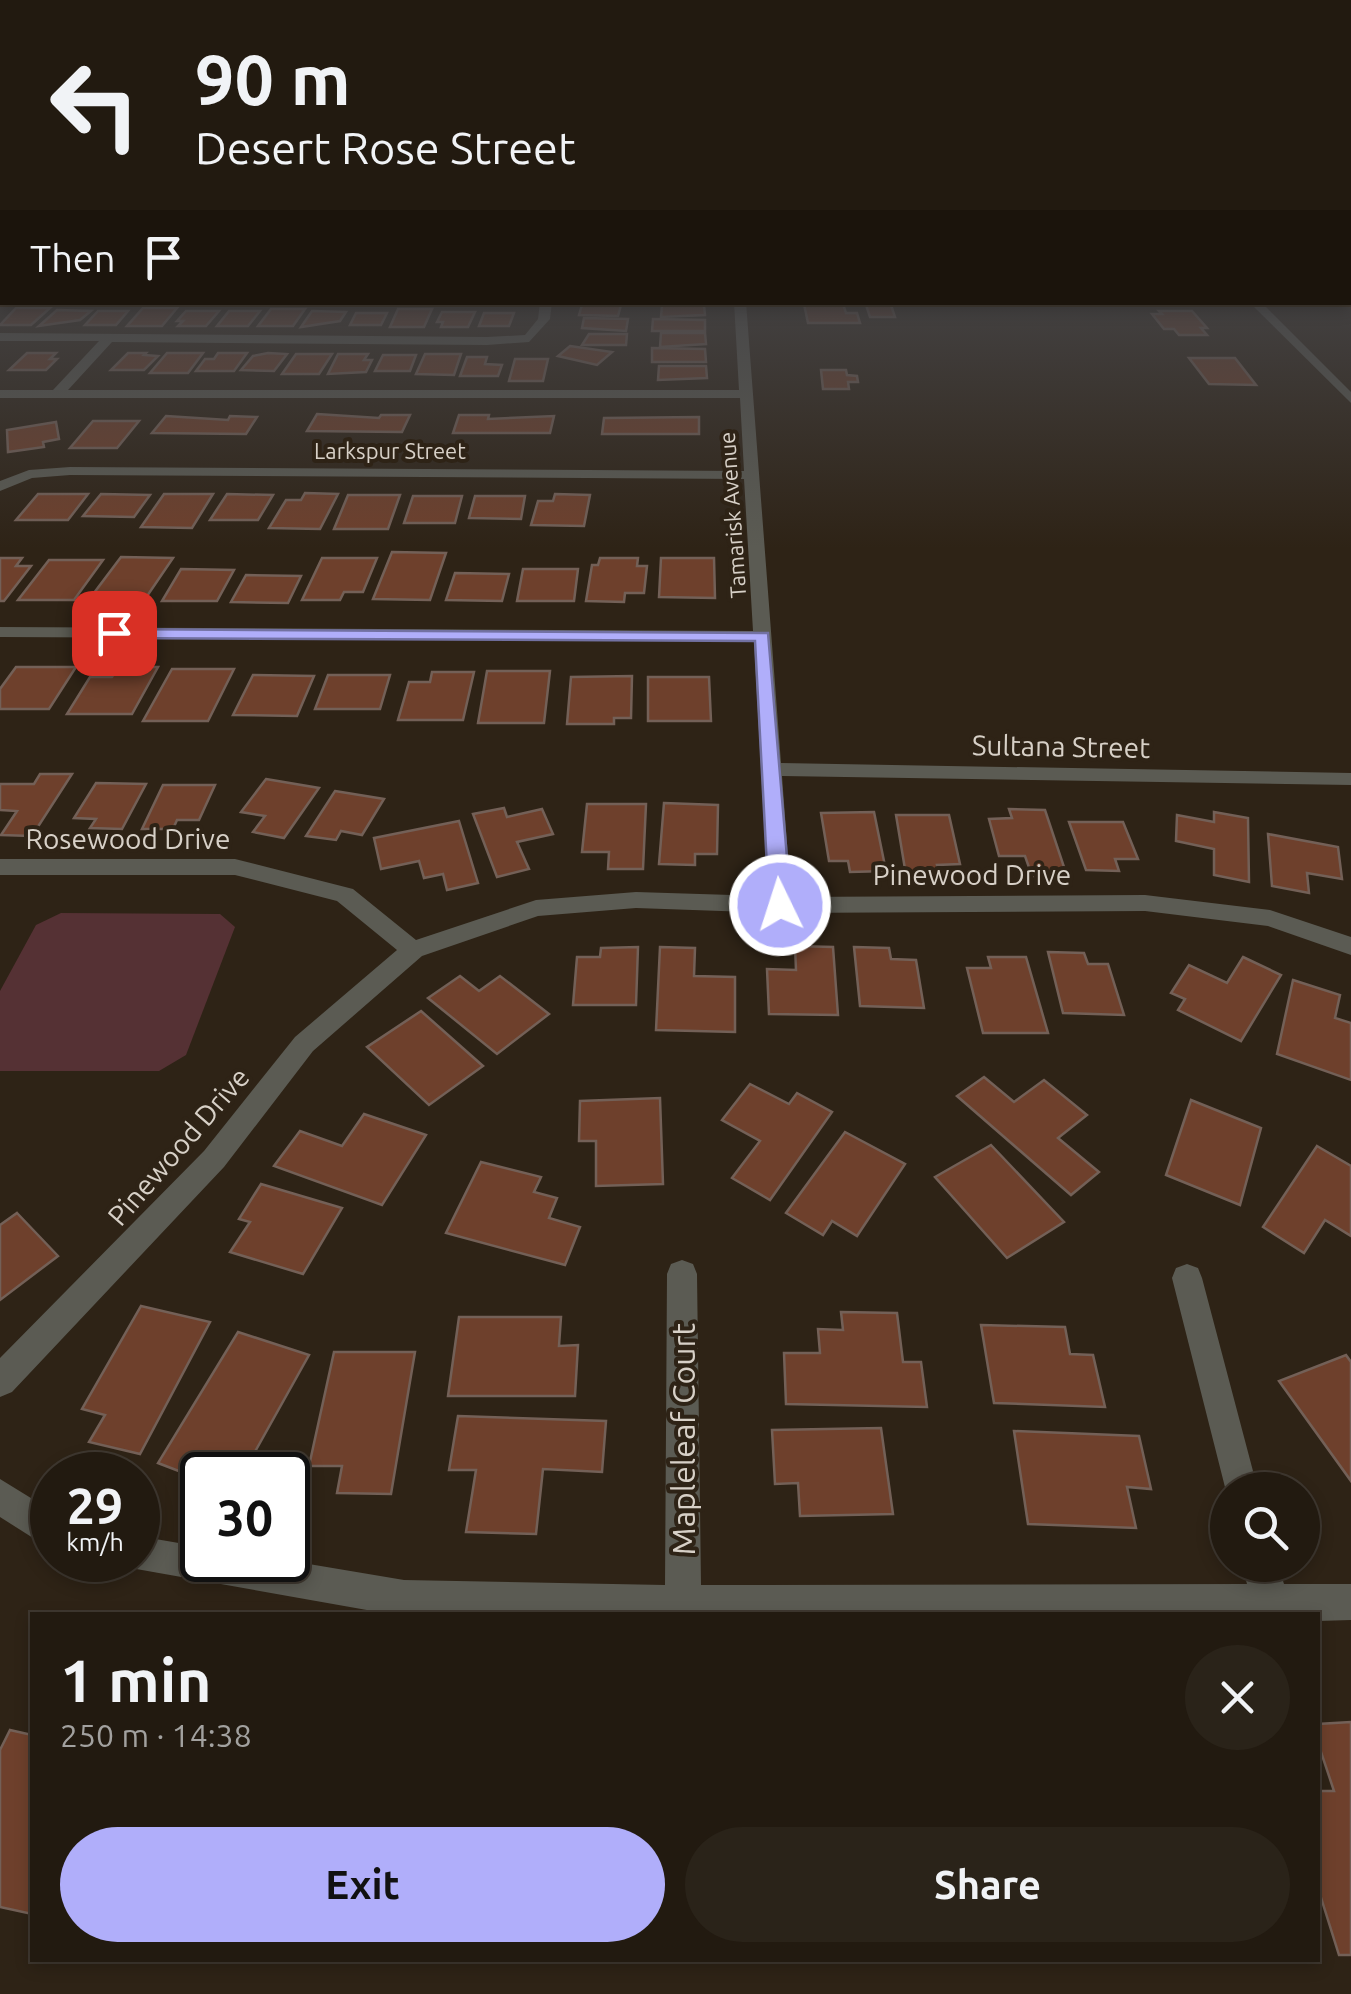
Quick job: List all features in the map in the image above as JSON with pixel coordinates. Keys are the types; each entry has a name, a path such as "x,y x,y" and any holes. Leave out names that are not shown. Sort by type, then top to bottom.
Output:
{"street":[{"path":"58,394 87,362"},
{"name":"Tamarisk Avenue","path":"744,362 780,905"},
{"path":"1313,362 1351,400"},
{"path":"0,394 746,394"},
{"name":"Larkspur Street","path":"0,486 28,474 70,470 752,474"},
{"path":"0,632 762,636"},
{"name":"Sultana Street","path":"771,769 1351,779"},
{"name":"Rosewood Drive","path":"0,867 235,866 345,895 413,950"},
{"name":"Pinewood Drive","path":"0,1381 214,1159 304,1044 413,950 536,908 636,900 780,905 1146,904 1270,918 1351,946"},
{"name":"Mapleleaf Court","path":"682,1274 683,1604"},
{"path":"1186,1278 1236,1472"},
{"path":"0,1496 30,1517"},
{"path":"160,1558 404,1598 683,1604 1351,1602"},
{"path":"1265,1582 1271,1604"}],"shaded area":[{"path":"61,913 220,914 235,927 186,1055 159,1071 0,1071 0,991 36,925"}],"building":[{"path":"17,362 54,362 46,370 9,370"},
{"path":"119,362 152,362 144,370 111,370"},
{"path":"159,362 196,362 188,373 150,373"},
{"path":"203,362 240,362 234,371 196,371"},
{"path":"248,362 281,362 274,371 241,370"},
{"path":"290,362 327,362 319,374 282,374"},
{"path":"334,362 371,362 366,372 328,374"},
{"path":"379,362 413,362 410,371 375,371"},
{"path":"421,362 458,362 454,375 416,374"},
{"path":"465,362 502,365 498,376 460,376"},
{"path":"514,362 547,362 543,381 509,381"},
{"path":"1192,362 1238,362 1256,385 1209,384"},
{"path":"659,366 706,366 707,378 658,380"},
{"path":"821,370 846,370 847,375 857,376 858,382 848,382 849,389 823,389"},
{"path":"317,414 379,418 410,415 402,432 307,431"},
{"path":"459,415 489,415 488,419 554,416 550,433 453,433"},
{"path":"166,416 228,420 230,416 257,417 246,434 152,433"},
{"path":"699,417 699,434 602,434 604,418"},
{"path":"93,421 139,421 117,448 70,448"},
{"path":"56,422 59,439 43,442 44,447 8,452 7,430"},
{"path":"305,493 338,494 320,529 269,528 286,500 301,500"},
{"path":"38,494 88,494 68,520 16,520"},
{"path":"101,494 150,495 134,517 83,516"},
{"path":"164,494 213,494 192,528 141,527"},
{"path":"227,494 273,495 258,520 210,520"},
{"path":"555,494 590,495 584,526 531,525 538,501 553,501"},
{"path":"348,495 400,495 388,529 334,529"},
{"path":"413,496 462,496 455,523 404,523"},
{"path":"475,496 525,496 521,519 469,518"},
{"path":"392,552 446,553 430,600 373,599"},
{"path":"121,557 173,558 143,602 105,602 111,594 94,593"},
{"path":"0,558 22,558 16,566 31,566 4,601 0,601"},
{"path":"322,558 377,558 363,592 344,592 340,600 302,600"},
{"path":"600,558 638,558 637,566 647,566 644,593 625,593 624,602 586,601 592,565 598,565"},
{"path":"661,558 714,558 715,598 659,597"},
{"path":"49,560 103,560 74,600 18,600"},
{"path":"181,569 234,570 217,601 162,601"},
{"path":"523,569 578,569 574,601 517,601"},
{"path":"455,573 509,574 502,601 446,600"},
{"path":"246,575 301,576 288,603 231,602"},
{"path":"16,667 76,667 49,709 0,709 0,689"},
{"path":"118,667 158,667 132,714 67,714 90,677 112,677"},
{"path":"172,669 234,669 208,721 143,721"},
{"path":"487,671 550,671 544,723 478,723"},
{"path":"432,672 474,672 463,720 398,720 409,682 430,682"},
{"path":"253,675 314,676 297,716 233,715"},
{"path":"328,675 390,675 380,709 315,709"},
{"path":"632,676 631,718 614,718 614,724 567,724 571,677"},
{"path":"648,677 709,677 711,721 648,721"},
{"path":"40,774 72,774 32,836 1,835 17,811 0,810 0,784 34,784"},
{"path":"266,779 319,788 284,838 253,832 265,816 241,812"},
{"path":"96,783 146,784 122,829 90,828 96,819 74,818"},
{"path":"163,785 215,785 199,820 177,820 173,829 142,829"},
{"path":"335,791 384,799 362,835 341,831 336,840 306,836"},
{"path":"664,803 718,805 717,854 695,854 695,865 659,864"},
{"path":"587,804 646,804 643,869 608,869 609,852 582,852"},
{"path":"504,808 507,817 542,809 553,834 517,842 529,869 497,877 473,814"},
{"path":"1009,809 1045,810 1067,876 1032,876 1025,856 999,856 989,819 1012,818"},
{"path":"874,812 886,871 850,872 848,861 829,861 821,813"},
{"path":"1214,812 1248,818 1249,882 1214,875 1214,849 1176,841 1177,815 1214,822"},
{"path":"896,815 949,815 960,864 937,865 940,875 906,875"},
{"path":"459,821 478,883 447,890 443,874 424,878 419,861 381,869 374,838"},
{"path":"1069,822 1123,822 1138,859 1115,859 1119,871 1086,870"},
{"path":"1268,834 1338,847 1342,879 1307,873 1309,893 1272,886"},
{"path":"795,946 833,947 838,1015 769,1014 767,969 796,970"},
{"path":"638,947 636,1005 573,1005 577,957 600,957 601,948"},
{"path":"660,947 695,948 694,976 735,977 735,1032 656,1030"},
{"path":"854,947 889,948 891,959 916,960 924,1008 860,1006"},
{"path":"1048,952 1084,953 1088,964 1108,964 1124,1015 1063,1013"},
{"path":"988,957 1026,957 1048,1033 983,1033 967,968 991,968"},
{"path":"1243,957 1281,975 1241,1041 1178,1010 1185,999 1171,993 1189,965 1227,983"},
{"path":"460,976 479,991 500,976 549,1014 497,1054 428,998"},
{"path":"1293,980 1340,995 1335,1018 1351,1023 1351,1080 1277,1054"},
{"path":"421,1011 483,1066 429,1105 367,1047"},
{"path":"984,1077 1014,1102 1044,1080 1087,1115 1058,1138 1099,1172 1071,1195 957,1096"},
{"path":"750,1084 789,1104 797,1093 832,1112 770,1200 732,1178 760,1141 722,1120"},
{"path":"660,1098 663,1184 596,1186 596,1141 579,1141 580,1101"},
{"path":"1191,1100 1261,1128 1240,1205 1166,1175"},
{"path":"364,1114 426,1135 382,1205 274,1166 300,1131 342,1146"},
{"path":"845,1132 905,1164 857,1236 832,1221 823,1235 786,1213"},
{"path":"991,1145 1064,1222 1007,1258 935,1177"},
{"path":"1317,1146 1351,1166 1351,1236 1325,1220 1304,1253 1263,1227"},
{"path":"481,1162 541,1177 534,1192 557,1198 549,1218 580,1227 565,1265 446,1233"},
{"path":"261,1184 342,1208 303,1274 230,1252 250,1222 239,1219"},
{"path":"17,1213 58,1256 0,1300 0,1225"},
{"path":"141,1306 210,1322 141,1452 89,1442 105,1415 82,1409"},
{"path":"841,1312 897,1313 903,1362 921,1362 927,1407 786,1404 784,1353 820,1353 818,1329 843,1330"},
{"path":"459,1317 561,1317 559,1346 578,1345 575,1396 448,1396"},
{"path":"981,1325 1065,1327 1070,1354 1093,1355 1105,1407 994,1403"},
{"path":"238,1332 309,1355 255,1452 180,1452 180,1472 160,1464"},
{"path":"334,1352 415,1352 391,1494 337,1493 342,1466 310,1466"},
{"path":"1346,1355 1351,1362 1351,1481 1279,1381"},
{"path":"458,1416 606,1421 602,1472 543,1469 536,1534 466,1532 476,1470 449,1470"},
{"path":"881,1428 893,1514 800,1516 798,1483 775,1484 772,1430"},
{"path":"1014,1431 1139,1436 1151,1489 1127,1487 1136,1528 1028,1524"},
{"path":"1351,1722 1351,1955 1339,1955 1320,1894 1320,1791 1334,1791 1320,1749 1320,1724"},
{"path":"10,1730 30,1735 30,1914 0,1907 0,1750"}],"route":[{"path":"114,633 762,636 780,905"}]}
